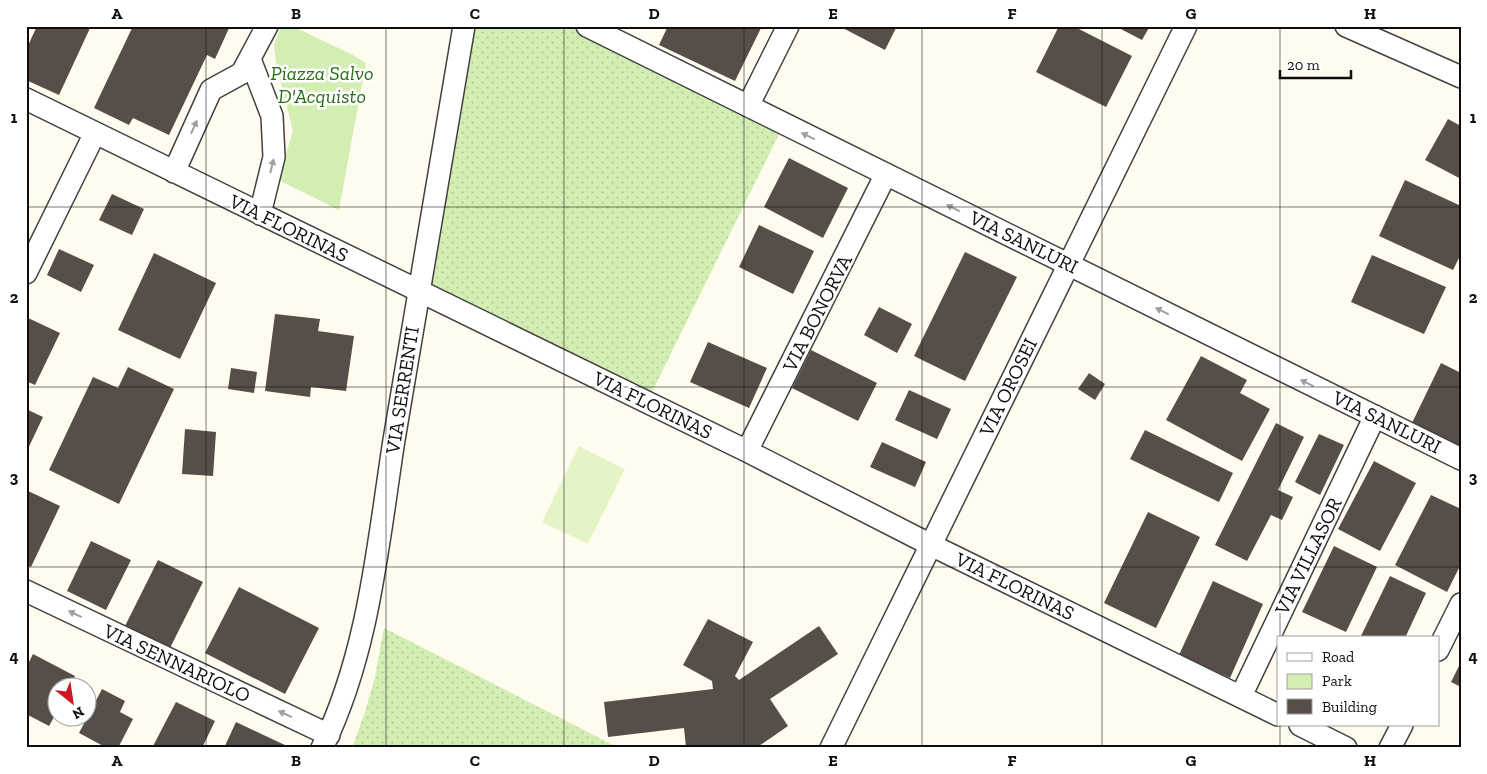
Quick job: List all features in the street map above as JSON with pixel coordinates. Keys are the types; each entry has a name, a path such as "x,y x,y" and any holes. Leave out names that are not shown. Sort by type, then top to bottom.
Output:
{"street":[{"path":"174,172 211,90 242,73 267,26"},
{"name":"VIA SERRENTI","path":"325,741 357,652 368,599 418,290 464,26"},
{"name":"VIA SANLURI","path":"587,26 1461,459"},
{"path":"748,106 788,26"},
{"name":"VIA OROSEI","path":"831,748 1186,26"},
{"path":"1346,26 1461,77"},
{"path":"250,59 272,116 274,156 260,214"},
{"name":"VIA FLORINAS","path":"26,99 747,451 931,545 1277,714"},
{"path":"26,273 95,133"},
{"name":"VIA BONORVA","path":"747,451 886,174"},
{"name":"VIA VILLASOR","path":"1241,696 1375,416"},
{"name":"VIA SENNARIOLO","path":"26,591 325,741"},
{"path":"1440,646 1461,604"},
{"path":"1302,726 1346,748"},
{"path":"1390,748 1401,726"}],"green space":[{"name":"Piazza Salvo D'Acquisto","path":"281,26 292,26 366,63 339,210 278,180 293,131 276,63 274,46"},
{"path":"464,26 587,26 784,124 647,402 418,290"},
{"path":"579,446 625,469 588,544 542,522"},
{"path":"384,628 619,748 352,748 375,677"}],"building":[{"path":"37,26 91,26 59,95 26,80 26,50"},
{"path":"133,26 230,26 215,59 207,55 169,135 133,118 129,125 94,108"},
{"path":"668,26 762,26 735,81 659,45"},
{"path":"839,26 897,26 885,50"},
{"path":"1059,26 1073,26 1132,56 1106,107 1036,72"},
{"path":"1115,26 1150,26 1142,40"},
{"path":"1448,119 1461,126 1461,179 1425,160"},
{"path":"789,158 848,188 823,238 764,207"},
{"path":"1405,180 1461,206 1461,254 1453,270 1379,236"},
{"path":"112,194 144,209 132,235 99,220"},
{"path":"759,225 814,251 793,294 739,267"},
{"path":"59,249 94,265 81,292 47,275"},
{"path":"965,252 1017,277 965,381 914,356"},
{"path":"154,253 216,283 180,359 118,330"},
{"path":"1372,255 1446,287 1424,334 1351,302"},
{"path":"879,307 912,324 897,353 864,335"},
{"path":"275,314 320,319 318,331 354,336 346,391 311,387 310,397 265,391"},
{"path":"26,317 60,333 35,385 26,381"},
{"path":"708,342 767,368 749,408 690,382"},
{"path":"811,350 877,383 858,421 792,388"},
{"path":"1201,356 1247,380 1240,393 1270,409 1242,461 1166,420"},
{"path":"1441,363 1461,373 1461,450 1411,425"},
{"path":"128,367 174,389 119,504 49,470 93,377 118,388"},
{"path":"231,368 257,372 254,393 228,389"},
{"path":"1089,373 1105,384 1095,400 1078,389"},
{"path":"909,390 951,409 937,439 895,420"},
{"path":"26,409 43,417 26,453"},
{"path":"1276,423 1304,437 1278,490 1293,497 1282,520 1271,515 1247,561 1215,545"},
{"path":"185,429 216,432 213,476 182,474"},
{"path":"1145,430 1233,473 1219,502 1130,459"},
{"path":"1319,434 1344,445 1320,495 1295,482"},
{"path":"882,442 926,462 915,487 870,467"},
{"path":"1374,461 1416,483 1380,551 1338,529"},
{"path":"26,490 60,506 31,567 26,565"},
{"path":"1431,495 1461,509 1461,564 1447,592 1395,565"},
{"path":"1148,512 1200,537 1156,628 1104,603"},
{"path":"91,541 131,560 106,610 67,591"},
{"path":"1334,546 1377,567 1346,632 1302,612"},
{"path":"158,560 203,582 170,648 125,626"},
{"path":"1390,576 1426,593 1406,636 1361,636"},
{"path":"1213,581 1263,604 1230,678 1179,655"},
{"path":"239,587 319,628 285,694 205,653"},
{"path":"708,619 753,642 735,676 739,680 819,626 838,654 770,699 788,726 756,748 686,748 684,728 608,737 604,702 713,689 712,681 683,665"},
{"path":"33,654 75,676 48,676 48,725 26,714 26,668"},
{"path":"1461,662 1461,687 1451,682"},
{"path":"102,689 125,701 120,712 133,719 118,748 107,748 79,733 83,726 98,726 98,697"},
{"path":"176,702 215,721 202,748 152,748"},
{"path":"236,722 287,746 286,748 224,748"}]}
